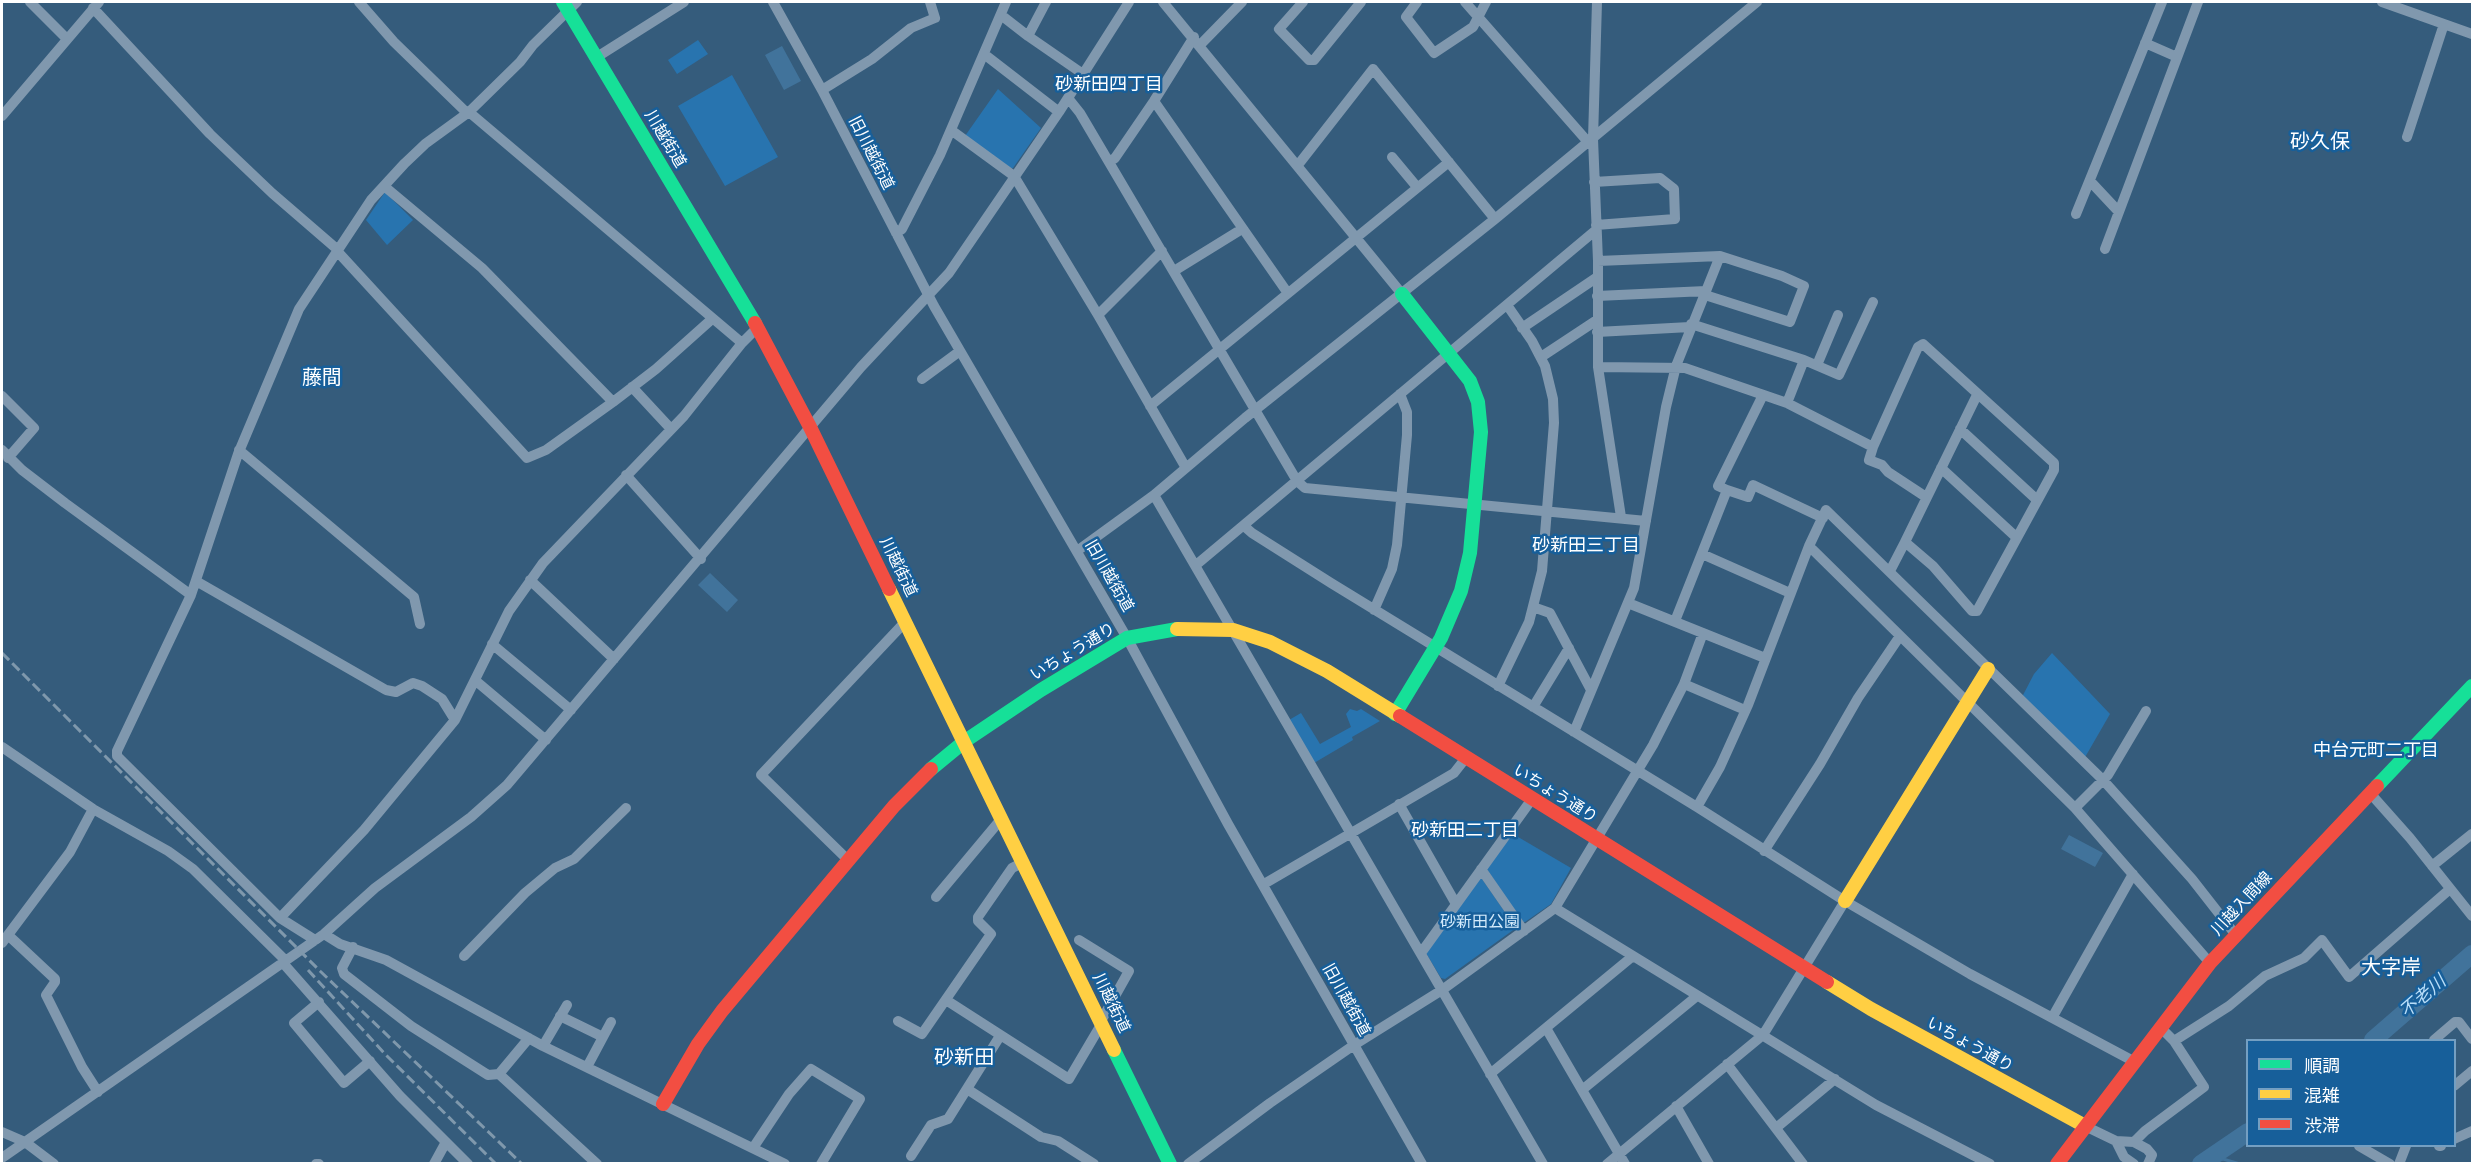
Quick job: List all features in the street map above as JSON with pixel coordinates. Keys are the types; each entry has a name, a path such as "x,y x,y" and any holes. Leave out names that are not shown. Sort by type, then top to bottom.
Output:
{"main road":[{"name":"川越街道","path":"570,4 597,57 758,327 810,427 1170,1164"},
{"path":"1395,714 1437,646 1461,591 1470,553 1481,418 1470,381 1402,294"},
{"name":"いちょう通り","path":"663,1104 698,1044 722,1011 894,806 936,764 964,741 1041,690 1127,638 1179,628 1233,630 1270,642 1327,671 1465,759 1871,1009 2085,1126"},
{"path":"1845,900 1988,669"},
{"name":"川越入間線","path":"2057,1164 2210,963 2235,934 2472,686"}],"street":[{"path":"30,2 67,39"},
{"path":"359,2 394,42 468,112 742,343"},
{"path":"597,57 684,2"},
{"name":"旧川越街道","path":"773,2 822,90 928,295 1127,638 1422,1164"},
{"path":"822,90 872,59 911,28 935,18 930,2"},
{"path":"896,233 902,229 951,130 1006,2"},
{"path":"1028,36 1047,2"},
{"path":"2,1158 319,937 387,879 488,804 546,740 861,367 949,273 1059,112 1129,2"},
{"path":"1163,2 1402,294"},
{"path":"1109,162 1115,158 1197,41 1242,2"},
{"path":"1303,2 1280,29 1309,60 1314,60 1361,2"},
{"path":"1417,2 1406,17 1434,53 1473,27 1486,2"},
{"path":"1466,2 1590,140"},
{"path":"1598,2 1590,140 1598,261 1596,278 1598,367 1621,517"},
{"path":"1077,551 1154,495 1255,410 1496,219 1757,2"},
{"path":"2076,214 2162,2"},
{"path":"2105,249 2198,2"},
{"path":"2382,2 2472,34"},
{"path":"570,4 520,63 468,112 425,144 371,200 299,309 239,450 191,595 123,737 117,756 280,918 319,937 386,960 543,1046 785,1164"},
{"path":"2,116 96,5 210,134 272,194 337,250 527,458 546,450 613,402 712,319"},
{"path":"1001,15 1083,74"},
{"path":"2408,137 2444,24"},
{"path":"2145,43 2177,57"},
{"path":"984,54 1059,112"},
{"path":"1298,165 1373,69 1496,219"},
{"path":"1068,98 1080,113 1297,482 1305,488 1646,521"},
{"path":"1154,101 1287,292"},
{"path":"951,130 1014,176 1098,315 1186,468"},
{"path":"1392,157 1417,187"},
{"path":"1150,406 1449,162"},
{"path":"1196,565 1507,306 1596,227 1675,219 1674,189 1660,178 1594,182"},
{"path":"2090,182 2119,212"},
{"path":"384,186 482,268 613,402"},
{"path":"1174,271 1242,229"},
{"path":"1098,315 1162,251"},
{"path":"1597,296 1705,293 1790,322 1804,286 1782,276 1720,256 1598,261"},
{"path":"1574,732 1634,588 1666,407 1676,366 1720,256"},
{"path":"1522,328 1596,278"},
{"path":"1541,357 1597,326 1691,326 1804,360 1839,375 1872,303"},
{"path":"1498,686 1523,637 1542,571 1554,415 1553,399 1541,357 1507,306"},
{"path":"1817,365 1838,315"},
{"path":"280,918 364,830 455,720 509,611 530,580 671,429 758,327"},
{"path":"1905,542 1933,566 1972,611 1977,611 2036,499 2054,470 2054,463 1923,344 1918,347 1869,460 1882,465 1888,472 1926,497"},
{"path":"922,379 960,351"},
{"path":"1787,403 1804,360"},
{"path":"1598,367 1676,366 1723,379 1787,403 1873,447"},
{"path":"632,387 671,429"},
{"path":"1374,610 1395,559 1407,426 1407,412 1400,394"},
{"path":"1763,395 1718,486 1748,497 1753,485 1823,518"},
{"path":"1890,571 1977,395"},
{"path":"2,396 34,428 5,454 65,503 191,595"},
{"path":"1960,429 2036,499"},
{"path":"239,450 414,597 420,624"},
{"path":"1941,468 2016,537"},
{"path":"626,475 700,559"},
{"path":"1675,621 1727,490"},
{"path":"1154,495 1543,1164"},
{"path":"1697,807 1720,767 1745,710 1809,546 1826,510 2103,780 2192,879 2235,934"},
{"path":"1244,526 1251,533 1374,610 1437,646 1845,900 1960,968 2135,1062"},
{"path":"1809,546 2075,808 2210,963"},
{"path":"1702,554 1790,593"},
{"path":"530,580 614,659"},
{"path":"196,581 386,690 396,692 413,683 422,686 442,699 455,720"},
{"path":"1628,603 1765,658"},
{"path":"1533,607 1550,613 1591,690"},
{"path":"849,861 761,775 906,621"},
{"path":"1188,1164 1270,1103 1354,1045 1442,990 1556,908 1653,745 1684,684 1703,633"},
{"path":"1764,850 1820,764 1858,698 1900,636"},
{"path":"492,644 571,710"},
{"path":"1533,707 1569,648"},
{"path":"476,681 546,740"},
{"path":"1684,684 1745,710"},
{"path":"2075,808 2103,780 2146,711"},
{"path":"2,748 93,809 168,851 193,868 284,962 400,1096 468,1164"},
{"path":"1264,884 1454,773 1465,759"},
{"path":"2370,793 2410,838 2472,916"},
{"path":"1421,953 1532,799"},
{"path":"1399,804 1456,904"},
{"path":"464,956 525,893 555,868 574,859 626,808"},
{"path":"93,809 70,852 5,939 55,979 46,995 82,1066 98,1092"},
{"path":"936,897 1002,817"},
{"path":"2432,866 2472,834"},
{"path":"898,1021 922,1034 991,934 978,921 978,917 1012,868 1024,862"},
{"path":"1481,869 1524,931"},
{"path":"2052,1018 2133,874"},
{"path":"2174,1041 2229,1006 2265,976 2304,958 2322,940 2349,977 2450,889"},
{"path":"1607,1164 1763,1035 1845,900"},
{"path":"1556,908 1876,1105 1987,1163"},
{"path":"946,1000 1054,1071 1071,1079 1129,971 1079,940"},
{"path":"353,947 342,968 344,974 411,1026 488,1075 499,1074 529,1038"},
{"path":"1490,1074 1633,956"},
{"path":"1582,1089 1697,996"},
{"path":"319,1002 294,1023 344,1083 370,1060"},
{"path":"543,1046 567,1005"},
{"path":"560,1016 603,1037"},
{"path":"587,1067 611,1022"},
{"path":"2436,1039 2456,1022 2459,1022 2472,1039"},
{"path":"1546,1028 1625,1164"},
{"path":"2148,1164 2152,1158 2150,1152 2134,1142 2145,1131 2204,1087 2174,1041 2161,1028"},
{"path":"911,1156 931,1125 948,1119 1000,1036"},
{"path":"1727,1064 1803,1164"},
{"path":"753,1148 789,1094 811,1069 860,1099 821,1164"},
{"path":"2456,1084 2472,1071"},
{"path":"499,1074 597,1164"},
{"path":"1776,1128 1835,1079"},
{"path":"967,1089 1041,1137 1058,1141 1094,1164"},
{"path":"1676,1106 1709,1164"},
{"name":"いちょう通り","path":"2085,1126 2116,1141 2134,1142"},
{"path":"2456,1138 2472,1131"},
{"path":"2,1132 25,1142 54,1164"},
{"name":"いちょう通り","path":"2116,1141 2124,1158 2134,1164"},
{"path":"434,1164 446,1142"},
{"path":"2362,1147 2390,1164"},
{"path":"2399,1164 2406,1147"}],"green space":[{"path":"698,40 708,54 677,74 668,60"},
{"path":"732,75 778,157 725,186 678,106"},
{"path":"998,89 1041,128 1013,168 1009,169 965,136"},
{"path":"385,192 413,220 387,245 366,220"},
{"path":"2052,653 2110,714 2084,759 2022,697 2034,674"},
{"path":"1350,709 1357,711 1361,709 1380,721 1314,763 1289,720 1301,713 1320,744 1351,727 1346,714"},
{"path":"1513,834 1571,868 1551,904 1525,922 1522,922 1486,868"},
{"name":"砂新田公園","path":"1479,879 1482,879 1516,928 1445,979 1441,978 1426,953"}],"shaded area":[{"path":"782,46 801,81 784,90 765,55"},
{"path":"710,573 738,600 727,612 698,585"},
{"path":"2069,835 2103,853 2095,867 2061,849"}],"waterway":[{"name":"不老川","path":"2374,1039 2472,954"},
{"name":"不老川","path":"2201,1164 2246,1133"},
{"path":"2208,1164 2223,1159 2240,1164"}],"railway":[{"path":"2,653 320,971 522,1164"},
{"path":"308,970 385,1054 496,1164"}],"traffic: fast":[{"path":"563,2 755,323"},
{"path":"1395,714 1441,638 1461,591 1470,553 1481,432 1478,402 1470,381 1402,294"},
{"path":"931,769 965,741 1041,690 1127,638 1177,629"},
{"path":"2377,786 2472,686"},
{"path":"1114,1050 1170,1164"}],"traffic: slow":[{"path":"889,589 1114,1050"},
{"path":"1177,629 1233,630 1270,642 1327,671 1400,716"},
{"path":"1845,901 1988,669"},
{"path":"1827,982 1871,1009 2085,1126"}],"traffic: jam":[{"path":"755,323 810,427 889,589"},
{"path":"1400,716 1827,982"},
{"path":"663,1104 698,1044 722,1011 894,806 931,769"},
{"path":"2057,1164 2210,963 2377,786"}],"district":[{"name":"砂新田四丁目","path":"1109,85"},
{"name":"砂久保","path":"2320,142"},
{"name":"藤間","path":"322,378"},
{"name":"砂新田三丁目","path":"1586,546"},
{"name":"中台元町二丁目","path":"2376,751"},
{"name":"砂新田二丁目","path":"1465,831"},
{"name":"大字岸","path":"2391,968"},
{"name":"砂新田","path":"964,1058"}]}
